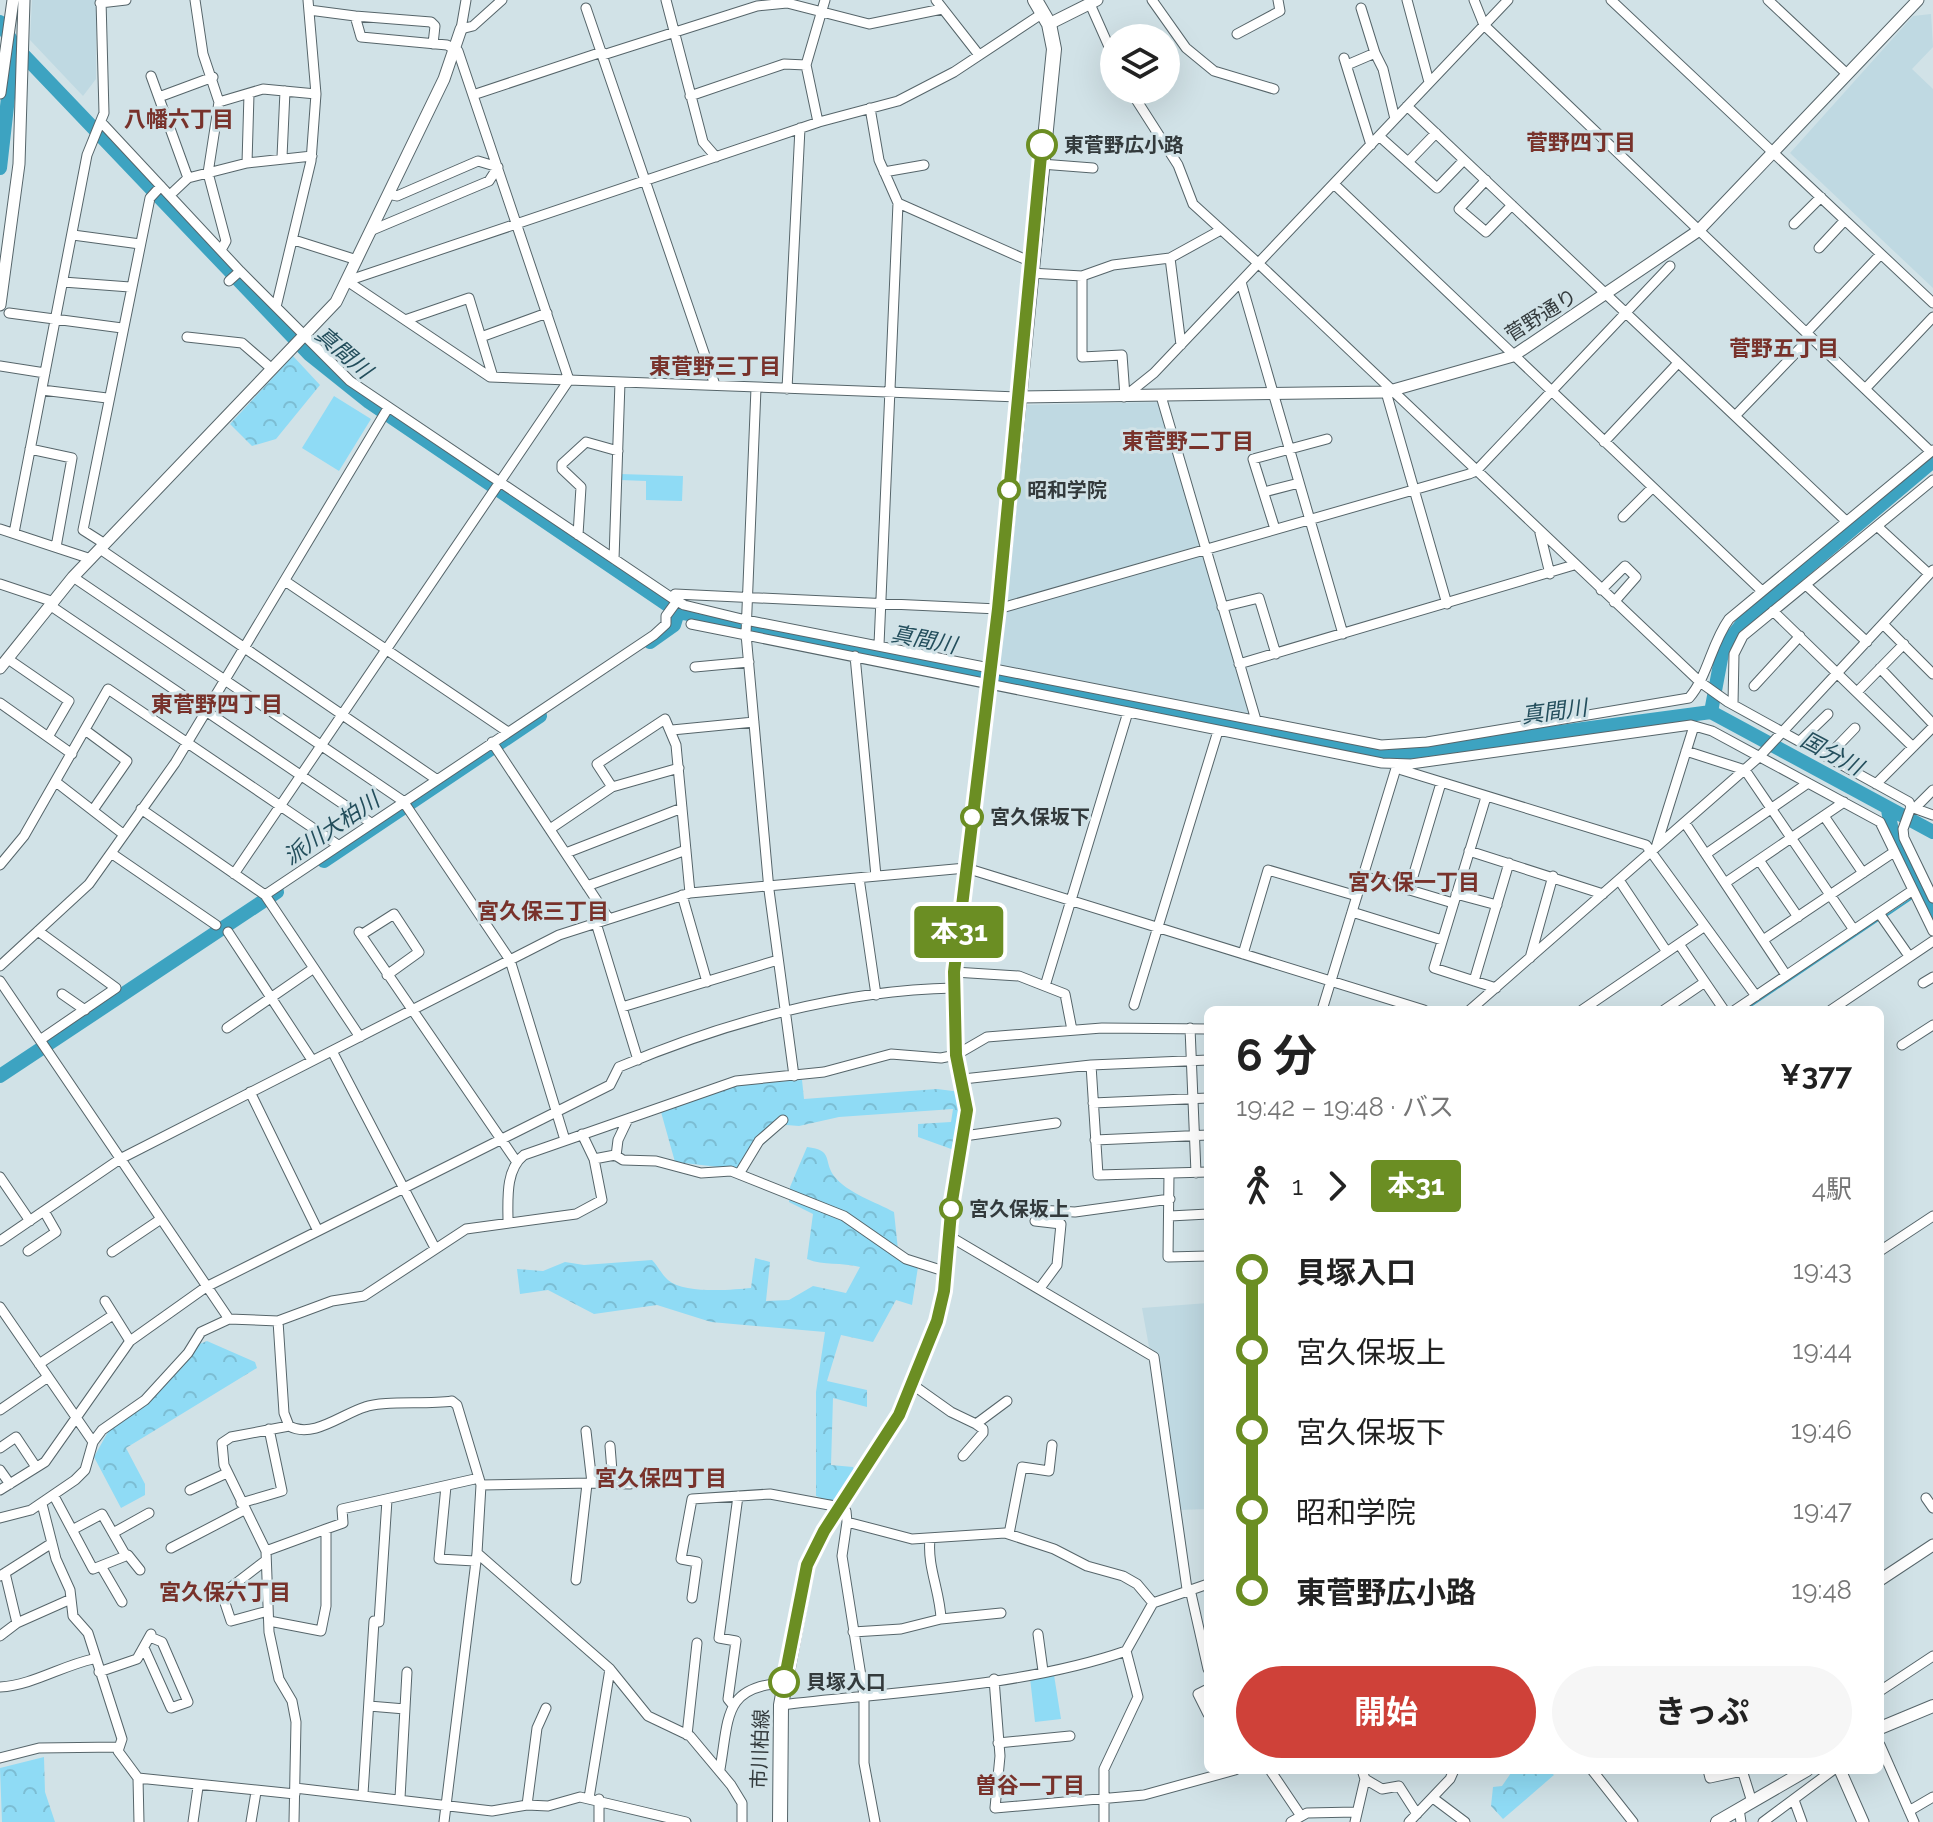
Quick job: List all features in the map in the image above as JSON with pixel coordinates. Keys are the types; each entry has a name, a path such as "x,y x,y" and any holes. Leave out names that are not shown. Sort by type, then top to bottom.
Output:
{"main road":[{"name":"市川柏線","path":"780,1822 781,1705 807,1565 840,1507 881,1446 913,1385 937,1321 947,1272 967,1101 956,1055 954,972 998,609 1054,49 1042,12"},
{"path":"1884,1726 1933,1706"},
{"path":"1717,1822 1740,1816 1752,1802 1786,1775"}],"street":[{"path":"24,0 19,164 4,309 55,320 122,328"},
{"path":"14,533 63,282 94,138 101,122 100,1 126,0"},
{"path":"195,0 203,54 219,102 208,173 226,241 221,250"},
{"path":"48,737 69,701 4,664 73,577 336,302 455,49 466,0"},
{"path":"461,29 473,26 502,0"},
{"path":"666,0 703,142 716,157"},
{"path":"818,122 806,65 825,0"},
{"path":"1152,0 1186,48 1214,71 1274,89"},
{"path":"1237,34 1280,11 1278,0"},
{"path":"1407,0 1429,82"},
{"path":"691,624 855,656 989,675 1398,746 1689,698 1700,682 1717,636 1729,619 1932,451 1484,25 1474,0"},
{"path":"1124,397 1154,373 1508,0"},
{"path":"1611,0 1933,303"},
{"path":"1768,0 1847,74"},
{"name":"菅野通り","path":"1019,397 1388,391 1513,356 1698,231 1918,0"},
{"path":"347,281 818,122 898,101 979,55 1042,12 1094,2 1102,24"},
{"path":"473,95 757,6 787,3 820,14 869,24 939,4 979,55"},
{"path":"276,307 312,156 316,94 309,5 355,16 431,22 435,26 433,44"},
{"path":"0,93 12,6"},
{"path":"586,8 715,385"},
{"path":"1361,8 1395,119"},
{"path":"355,16 361,37 455,49"},
{"path":"455,49 569,380"},
{"path":"1371,145 1345,61 1375,53"},
{"path":"3,64 22,69"},
{"path":"690,96 784,64 806,65"},
{"path":"151,76 188,178"},
{"path":"159,97 213,77"},
{"path":"219,102 263,89 316,94"},
{"path":"282,157 285,91"},
{"path":"247,163 249,94"},
{"path":"1141,104 1164,149 1178,165 1193,204 1219,231 1259,264 1388,391 1700,682 1781,736 1800,741 1933,815"},
{"path":"1407,106 1846,521"},
{"path":"870,108 875,145 898,203 879,645"},
{"path":"101,122 340,373 674,601 746,620 879,645 1128,712 1397,765 1441,783 1646,845 1654,849 1756,996"},
{"path":"787,389 800,128"},
{"path":"1408,162 1436,133"},
{"path":"1379,136 1437,188 1464,160"},
{"path":"170,195 188,178 247,163 312,156"},
{"path":"388,194 397,196 478,161 498,167"},
{"path":"1041,164 1093,168"},
{"path":"884,172 924,165"},
{"path":"370,231 489,181 498,167"},
{"path":"1486,180 1459,209 1486,232 1512,205"},
{"path":"1334,184 1762,591"},
{"path":"161,186 150,198 107,398 83,530 102,547 244,648 436,779"},
{"path":"1794,224 1821,197"},
{"path":"898,203 1030,268 1082,276 1113,265 1170,258 1219,231"},
{"path":"1819,248 1845,220"},
{"path":"73,235 140,244"},
{"path":"294,240 357,260"},
{"path":"1735,416 1881,254"},
{"path":"1170,258 1181,345"},
{"path":"268,899 338,845 436,779 495,747 508,732 654,635 666,624 675,594 998,609 1476,471 1670,266"},
{"path":"229,281 240,271"},
{"path":"1082,276 1082,357 1122,355 1124,397"},
{"path":"347,281 493,377 1019,397"},
{"path":"63,282 130,287"},
{"path":"1241,282 1343,634"},
{"path":"405,320 469,298 493,377"},
{"path":"481,337 547,313"},
{"path":"1865,389 1933,317"},
{"path":"187,337 242,343 272,369"},
{"path":"1604,442 1678,363"},
{"path":"0,366 45,373"},
{"path":"234,874 569,380"},
{"path":"614,559 620,382"},
{"path":"756,388 746,634 769,885 783,1012 794,1076"},
{"path":"42,390 107,398"},
{"path":"1388,391 1447,604"},
{"path":"1161,396 1256,720"},
{"path":"0,966 89,884 188,743 388,408"},
{"path":"1275,529 1253,459 1327,439"},
{"path":"578,535 581,487 562,469 562,464 586,442 618,451"},
{"path":"30,449 72,458 56,547"},
{"path":"1730,703 1734,654 1743,636 1933,480"},
{"path":"1264,492 1299,483"},
{"path":"1623,517 1652,488"},
{"path":"1475,1006 1760,756 1931,572 1877,526"},
{"path":"0,529 91,559"},
{"path":"1540,533 1550,574"},
{"path":"1239,664 1574,565"},
{"path":"1601,590 1625,566 1636,577 1614,602"},
{"path":"73,577 403,801 510,960 565,1140"},
{"path":"285,581 508,732"},
{"path":"0,584 52,604 371,823"},
{"path":"1806,585 1867,642"},
{"path":"1222,607 1259,598 1276,654"},
{"path":"1773,611 1913,747"},
{"path":"1883,624 1933,674"},
{"path":"1754,686 1800,636"},
{"path":"1857,692 1904,644"},
{"path":"855,656 876,876"},
{"path":"695,667 749,662"},
{"path":"1876,784 1933,726 1880,668"},
{"path":"0,865 24,836 108,689 338,845"},
{"path":"0,703 72,754"},
{"path":"1045,986 1128,712"},
{"path":"1800,741 1828,714"},
{"path":"612,787 597,764 665,719 672,730 679,768 686,850 686,894 707,982"},
{"path":"672,730 754,722"},
{"path":"1397,765 1644,729 1694,726 1712,731 1880,822 1933,931"},
{"path":"1654,849 1694,726"},
{"path":"1827,757 1855,728"},
{"path":"85,730 127,761 93,810"},
{"path":"1134,1005 1218,731"},
{"path":"495,747 609,919"},
{"path":"1686,751 1745,770 1854,930"},
{"path":"1323,1006 1397,765"},
{"path":"550,829 612,787 679,768"},
{"path":"56,782 123,834"},
{"path":"1409,890 1441,783"},
{"path":"1706,854 1808,783"},
{"path":"1933,790 1914,807 1903,829 1933,898"},
{"path":"1486,797 1434,968 1496,988"},
{"path":"1725,883 1844,802"},
{"path":"566,853 682,808"},
{"path":"141,809 268,899 360,1037"},
{"path":"1824,816 1863,873"},
{"path":"1685,823 1786,975"},
{"path":"587,886 686,850"},
{"path":"1469,851 1603,894"},
{"path":"1763,940 1894,852"},
{"path":"111,853 216,925"},
{"path":"1759,860 1798,917"},
{"path":"1474,981 1509,863"},
{"path":"0,1241 120,1159 559,935 686,894 966,868 1412,1006"},
{"path":"1243,954 1268,870 1357,896"},
{"path":"1363,876 1409,890 1497,905"},
{"path":"1530,958 1553,876"},
{"path":"859,878 876,995"},
{"path":"1619,880 1667,952"},
{"path":"1741,1006 1854,930 1915,894"},
{"path":"1352,912 1442,940"},
{"path":"387,975 419,952 394,914 360,934 387,975 411,1011 516,1161"},
{"path":"1882,916 1909,956"},
{"path":"596,923 638,1060"},
{"path":"1588,1006 1705,926"},
{"path":"38,931 116,988 40,1041"},
{"path":"228,932 312,1060"},
{"path":"1837,1006 1933,941"},
{"path":"1679,944 1721,1006"},
{"path":"622,1007 778,960"},
{"path":"227,1028 314,968"},
{"path":"954,972 1019,976 1065,994 1072,1030"},
{"path":"1923,983 1933,977"},
{"path":"0,981 229,1319"},
{"path":"1670,1006 1705,982"},
{"path":"0,1490 45,1462 130,1341 206,1287 610,1085 619,1067 783,1012 916,988 954,988"},
{"path":"62,994 85,1010"},
{"path":"1902,1045 1933,1025"},
{"path":"1190,1028 1196,1173"},
{"path":"508,1222 511,1175 516,1161 538,1147 736,1081 794,1076 859,1065 891,1054 941,1058 956,1055 987,1037 1072,1030 1204,1029"},
{"path":"332,1051 435,1248"},
{"path":"963,1079 1091,1065 1204,1060"},
{"path":"1091,1065 1098,1175 1204,1172"},
{"path":"250,1092 318,1231"},
{"path":"1093,1103 1204,1098"},
{"path":"616,1156 618,1140 628,1119"},
{"path":"739,1174 759,1141 783,1120"},
{"path":"964,1136 1056,1123"},
{"path":"0,1518 42,1504 85,1470 93,1442 102,1430 145,1400 201,1332 229,1319 278,1321 332,1301 364,1296 466,1229 576,1214 595,1206 602,1200 594,1159 582,1134"},
{"path":"1095,1140 1204,1135"},
{"path":"594,1159 616,1156 623,1160 656,1161 701,1173 731,1171 844,1216 906,1259 947,1272"},
{"path":"1169,1174 1168,1257 1204,1256"},
{"path":"0,1177 30,1221"},
{"path":"1037,1210 1075,1212 1170,1199"},
{"path":"28,1251 56,1232 44,1211"},
{"path":"1170,1216 1204,1214"},
{"path":"1884,1248 1933,1216"},
{"path":"112,1252 161,1219"},
{"path":"1035,1221 1061,1224 1057,1265 1040,1288"},
{"path":"949,1236 1154,1357 1161,1386 1163,1436 1189,1589 1204,1652"},
{"path":"105,1301 130,1341"},
{"path":"0,1307 93,1442"},
{"path":"39,1364 113,1315"},
{"path":"278,1321 283,1355 284,1413 289,1426"},
{"path":"0,1410 48,1377"},
{"path":"913,1385 951,1412 983,1429 963,1456"},
{"path":"294,1822 296,1722 292,1701 279,1679 269,1616 266,1556 227,1473 222,1443 231,1437 269,1429 321,1427 367,1406 422,1406 452,1401 457,1405 480,1482 476,1557 467,1610 449,1804 444,1822"},
{"path":"976,1424 1007,1401"},
{"path":"171,1548 243,1507 282,1491 269,1429"},
{"path":"576,1580 590,1483 586,1431"},
{"path":"0,1448 16,1437 36,1467"},
{"path":"1009,1534 1022,1467 1049,1471 1052,1445"},
{"path":"610,1446 613,1484"},
{"path":"0,1470 10,1484"},
{"path":"190,1490 227,1473"},
{"path":"326,1529 326,1606 321,1631 269,1616 231,1621 222,1594 266,1556 326,1529 343,1523 342,1509 446,1486 480,1482 630,1484"},
{"path":"446,1486 439,1559 476,1557 610,1669 648,1716 687,1735 720,1769 742,1803 742,1822"},
{"path":"692,1598 697,1562 681,1559 692,1499 770,1494 840,1507 846,1511 842,1556 864,1695 864,1763 875,1822"},
{"path":"54,1496 93,1569 126,1556 132,1557 140,1570"},
{"path":"732,1704 728,1699 736,1641 719,1638 738,1496"},
{"path":"1926,1498 1933,1508"},
{"path":"363,1794 374,1621 379,1622 387,1500"},
{"path":"42,1504 71,1599 73,1616 88,1633 93,1659 122,1739 118,1747"},
{"path":"113,1533 149,1513"},
{"path":"72,1530 102,1514 126,1556"},
{"path":"847,1522 898,1537 930,1539 1009,1534 1054,1549 1087,1566 1123,1576 1137,1584 1153,1603"},
{"path":"930,1539 928,1559 940,1593 941,1619"},
{"path":"17,1623 2,1575 52,1543"},
{"path":"1884,1577 1933,1545"},
{"path":"101,1566 122,1602"},
{"path":"781,1705 994,1679 1093,1663 1126,1651 1153,1603 1204,1585"},
{"path":"0,1636 17,1623 71,1599"},
{"path":"853,1632 901,1629 941,1619 1001,1613"},
{"path":"1038,1634 1043,1671"},
{"path":"99,1672 129,1664 145,1650 151,1635 162,1642 188,1702 171,1708 145,1650"},
{"path":"687,1735 697,1643"},
{"path":"1104,1822 1102,1797 1109,1752 1138,1697 1126,1651"},
{"path":"1884,1688 1933,1656"},
{"path":"0,1687 50,1676 73,1664 93,1659"},
{"path":"599,1822 594,1799 610,1669"},
{"path":"400,1798 407,1672"},
{"path":"994,1679 998,1743 995,1808 1144,1795 1220,1774"},
{"path":"720,1769 732,1704 752,1687 784,1683"},
{"path":"1204,1691 1198,1694 1204,1706"},
{"path":"369,1706 405,1709"},
{"path":"527,1805 537,1728 546,1708"},
{"path":"998,1743 1070,1736"},
{"path":"0,1758 30,1748 118,1747"},
{"path":"118,1747 138,1778 139,1822"},
{"path":"1884,1754 1914,1822"},
{"path":"1272,1774 1296,1819 1356,1817 1364,1774 1382,1789 1399,1786 1417,1814"},
{"path":"1409,1822 1451,1774"},
{"path":"1595,1774 1633,1822"},
{"path":"1709,1774 1710,1778 1726,1774"},
{"path":"1743,1774 1752,1802"},
{"path":"1763,1822 1828,1774"},
{"path":"1842,1774 1863,1822"},
{"path":"138,1778 256,1792 363,1794 492,1811 594,1799 686,1822"},
{"path":"193,1822 198,1787"},
{"path":"251,1822 256,1792"},
{"path":"1909,1811 1933,1797"},
{"path":"1433,1798 1465,1822"},
{"path":"1794,1800 1802,1822"}],"shaded area":[{"path":"32,0 96,0 96,79 83,96 30,40"},
{"path":"1931,14 1933,47 1912,69 1933,89 1933,288 1790,153 1913,16"},
{"path":"1160,402 1201,545 1003,603 1024,405"},
{"path":"1205,554 1252,716 998,666 1006,609"},
{"path":"1204,1303 1204,1509 1179,1510 1167,1442 1159,1354 1149,1347 1142,1308"}],"green space":[{"path":"293,356 320,385 276,439 252,446 230,424"},
{"path":"334,396 371,419 339,471 302,448"},
{"path":"620,474 683,476 682,501 646,500 646,481 620,480"},
{"path":"802,1080 804,1099 937,1089 961,1092 954,1150 918,1137 918,1124 951,1122 953,1109 839,1117 799,1126 774,1124 736,1169 675,1162 661,1112 730,1085"},
{"path":"807,1147 825,1154 834,1176 846,1187 894,1212 899,1259 918,1267 912,1305 896,1300 873,1342 841,1335 827,1381 867,1390 867,1407 833,1398 831,1465 853,1467 855,1472 835,1504 816,1496 816,1392 825,1332 711,1322 657,1305 594,1314 548,1290 520,1294 517,1269 543,1271 565,1262 584,1265 652,1260 675,1284 696,1289 732,1290 751,1288 755,1258 770,1262 766,1301 789,1300 813,1286 846,1293 860,1267 807,1259 813,1214 789,1202 790,1187"},
{"path":"207,1341 255,1362 257,1368 126,1448 145,1484 145,1495 121,1508 94,1457 109,1430 128,1418 197,1345"},
{"path":"1054,1675 1061,1719 1035,1722 1030,1678"},
{"path":"44,1757 45,1792 55,1822 2,1822 0,1768"},
{"path":"1510,1774 1554,1775 1503,1819 1491,1806 1493,1787 1502,1786"}],"waterway":[{"name":"真間川","path":"0,22 14,45 309,354 369,402 678,612 1387,755 1711,712 1933,832"},
{"path":"0,168 14,45"},
{"name":"真間川","path":"1711,712 1723,648 1745,620 1933,461"},
{"name":"派川大柏川","path":"650,642 674,625 678,612"},
{"name":"派川大柏川","path":"324,861 540,716"},
{"path":"1888,810 1892,831 1933,916"},
{"name":"派川大柏川","path":"0,1076 277,892"},
{"path":"1886,916 1914,897"},
{"path":"1751,1006 1880,919"}],"bus line":[{"name":"本31","path":"784,1682 797,1603 814,1547 899,1415 937,1321 944,1291 952,1201 967,1110 956,1055 954,972 979,744 998,609 1042,145"}],"place":[{"name":"東菅野広小路","path":"1042,145"},
{"name":"昭和学院","path":"1009,490"},
{"name":"宮久保坂下","path":"972,817"},
{"name":"宮久保坂上","path":"951,1209"},
{"name":"貝塚入口","path":"784,1682"}],"district":[{"name":"八幡六丁目","path":"179,119"},
{"name":"菅野四丁目","path":"1581,142"},
{"name":"菅野五丁目","path":"1784,348"},
{"name":"東菅野三丁目","path":"715,366"},
{"name":"東菅野二丁目","path":"1188,441"},
{"name":"東菅野四丁目","path":"217,704"},
{"name":"宮久保一丁目","path":"1414,882"},
{"name":"宮久保三丁目","path":"543,911"},
{"name":"宮久保四丁目","path":"661,1478"},
{"name":"宮久保六丁目","path":"225,1592"},
{"name":"曽谷一丁目","path":"1030,1785"}],"water label":[{"name":"国分川","path":"1832,753"}]}
